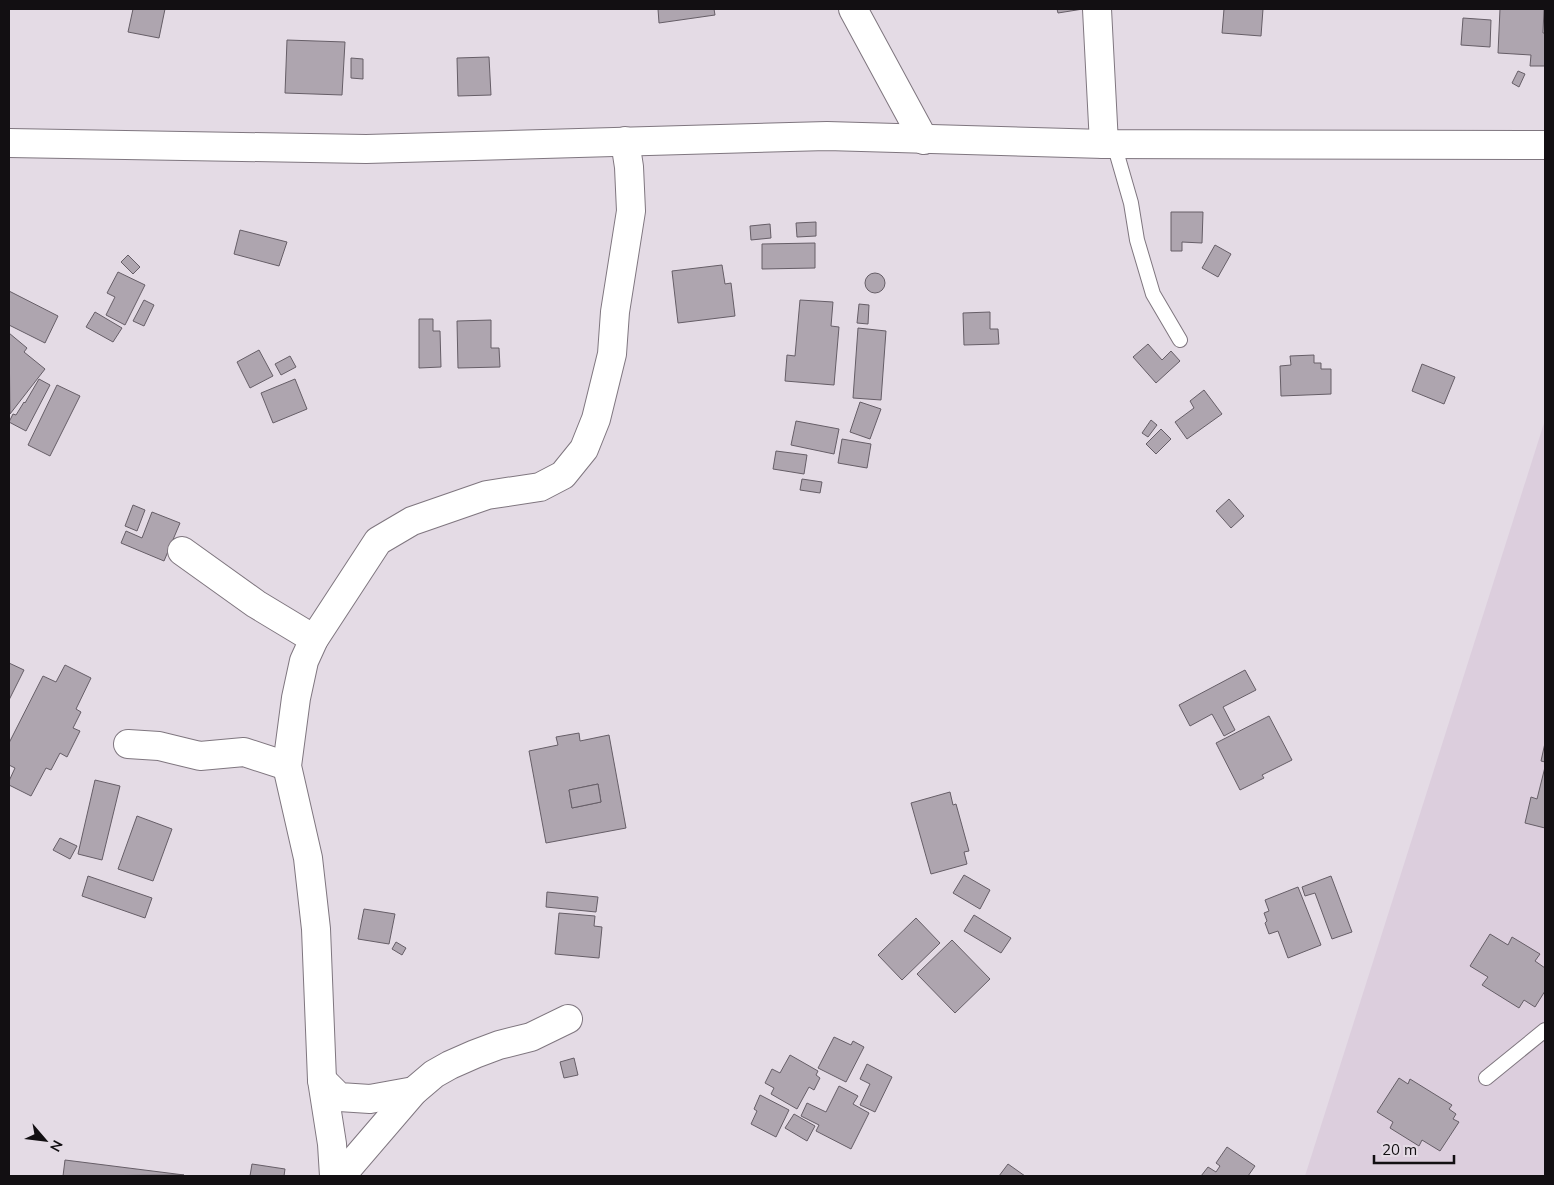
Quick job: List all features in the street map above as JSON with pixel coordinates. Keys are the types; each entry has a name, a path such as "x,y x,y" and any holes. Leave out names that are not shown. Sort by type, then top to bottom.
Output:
{"street":[{"path":"853,9 924,140"},
{"path":"1097,9 1109,144"},
{"path":"9,143 366,149 625,140 709,140 827,136 1109,144 1545,145"},
{"path":"334,1176 332,1144 322,1080 316,929 308,858 286,766 296,698 304,661 314,639 378,541 412,521 487,495 540,487 563,476 584,449 596,420 612,354 614,312 631,211 629,167 625,140"},
{"path":"182,551 256,604 314,639"},
{"path":"128,744 159,746 200,756 244,752 286,766"},
{"path":"342,1176 414,1091 434,1074 450,1065 499,1045 531,1037 568,1019"},
{"path":"322,1080 339,1097 370,1099 414,1091"}],"lane":[{"path":"1109,144 1131,203 1137,240 1153,294 1180,340"},
{"path":"1486,1078 1545,1030"}],"shaded area":[{"path":"1545,420 1545,1176 1305,1176"}],"building":[{"path":"133,9 165,9 159,38 128,32"},
{"path":"658,9 714,9 715,15 659,23"},
{"path":"1057,9 1083,9 1058,13"},
{"path":"1224,9 1263,9 1261,36 1222,33"},
{"path":"1500,9 1544,9 1545,66 1530,66 1531,55 1498,53"},
{"path":"1463,18 1491,20 1490,47 1461,45"},
{"path":"287,40 345,42 342,95 285,93"},
{"path":"489,57 491,95 458,96 457,58"},
{"path":"351,58 363,59 363,79 351,78"},
{"path":"1518,71 1525,74 1519,87 1512,83"},
{"path":"1171,212 1203,212 1202,243 1182,242 1182,251 1171,251"},
{"path":"816,222 816,236 797,237 796,223"},
{"path":"770,224 771,238 751,240 750,226"},
{"path":"240,230 287,242 279,266 234,254"},
{"path":"815,243 815,268 762,269 762,244"},
{"path":"1215,245 1231,254 1218,277 1202,268"},
{"path":"128,255 140,267 133,274 121,262"},
{"path":"722,265 725,284 731,283 735,316 678,323 672,271"},
{"path":"118,272 145,285 125,325 106,315 115,297 107,293"},
{"path":"875,273 882,276 885,283 882,290 875,293 868,290 865,283 868,276"},
{"path":"9,291 58,316 45,343 9,325"},
{"path":"144,300 154,305 144,326 133,321"},
{"path":"800,300 833,302 831,326 839,327 834,385 785,381 787,355 795,356"},
{"path":"859,304 869,305 868,324 857,323"},
{"path":"95,312 122,328 113,342 86,327"},
{"path":"990,312 990,329 998,329 999,344 964,345 963,313"},
{"path":"419,319 433,319 433,331 440,331 441,367 419,368"},
{"path":"491,320 491,348 499,348 500,367 458,368 457,321"},
{"path":"858,328 886,331 881,400 853,398"},
{"path":"9,333 27,348 24,352 45,369 10,414"},
{"path":"1148,344 1162,360 1171,351 1180,361 1156,383 1133,357"},
{"path":"259,350 273,376 250,388 237,362"},
{"path":"1314,355 1314,363 1321,363 1321,369 1331,369 1331,394 1281,396 1280,366 1291,365 1290,356"},
{"path":"290,356 296,367 281,375 275,364"},
{"path":"1422,364 1455,377 1444,404 1412,391"},
{"path":"39,379 50,385 26,431 9,422 13,414 16,415 25,403"},
{"path":"295,379 307,409 273,423 261,393"},
{"path":"57,385 80,396 50,456 28,445"},
{"path":"1204,390 1222,414 1187,439 1175,422 1194,408 1190,401"},
{"path":"860,402 881,409 870,439 850,432"},
{"path":"1151,420 1157,425 1148,437 1142,433"},
{"path":"796,421 839,429 834,454 791,445"},
{"path":"1161,429 1171,439 1156,454 1146,444"},
{"path":"842,439 871,444 867,468 838,463"},
{"path":"776,451 807,455 804,474 773,469"},
{"path":"802,479 822,482 820,493 800,490"},
{"path":"1229,499 1244,516 1231,528 1216,511"},
{"path":"133,505 145,510 137,531 125,526"},
{"path":"152,512 180,523 164,561 121,543 126,531 142,538"},
{"path":"9,663 24,670 9,700"},
{"path":"65,665 91,678 76,709 81,712 73,728 80,731 67,757 60,753 51,770 46,768 31,796 9,785 15,768 9,765 9,743 43,676 56,682"},
{"path":"1245,670 1256,690 1223,707 1235,730 1224,736 1212,714 1190,726 1179,705"},
{"path":"1269,716 1292,760 1262,775 1264,778 1240,790 1216,743"},
{"path":"579,733 580,741 609,735 626,828 546,843 529,751 558,745 556,737","holes":["598,784 601,802 572,808 569,790"]},
{"path":"1545,743 1545,762 1541,761"},
{"path":"1545,767 1545,828 1525,823 1531,797 1537,799"},
{"path":"95,780 120,786 102,860 78,854"},
{"path":"598,784 601,802 572,808 569,790"},
{"path":"950,792 953,805 956,804 969,851 964,852 967,864 931,874 911,803"},
{"path":"137,816 172,829 153,881 118,869"},
{"path":"60,838 77,846 70,859 53,850"},
{"path":"964,875 990,890 980,909 953,893"},
{"path":"88,876 152,898 145,918 82,896"},
{"path":"1331,876 1352,932 1332,939 1315,893 1305,896 1302,887"},
{"path":"1298,887 1321,945 1288,958 1278,931 1269,934 1264,913 1269,911 1265,900"},
{"path":"547,892 598,897 596,912 546,907"},
{"path":"364,909 395,914 389,944 358,939"},
{"path":"559,913 595,916 594,926 602,927 599,958 555,954"},
{"path":"974,915 1011,938 1001,953 964,931"},
{"path":"916,918 940,943 902,980 878,955"},
{"path":"1490,934 1508,945 1512,937 1540,954 1535,961 1545,968 1545,991 1535,1007 1524,1000 1519,1008 1482,985 1488,977 1470,966"},
{"path":"952,940 990,979 955,1013 917,974"},
{"path":"396,942 406,948 402,955 392,949"},
{"path":"834,1037 851,1045 853,1041 864,1047 846,1082 818,1068"},
{"path":"790,1055 818,1071 816,1075 820,1078 814,1090 809,1087 797,1109 771,1094 774,1088 765,1083 772,1069 780,1073"},
{"path":"574,1058 578,1075 564,1078 560,1062"},
{"path":"867,1064 892,1077 875,1112 860,1105 870,1084 860,1079"},
{"path":"1399,1078 1408,1084 1410,1079 1452,1105 1449,1109 1456,1114 1453,1119 1459,1122 1440,1151 1422,1140 1419,1146 1390,1128 1393,1122 1377,1112"},
{"path":"839,1086 858,1096 853,1104 869,1113 851,1149 816,1131 819,1125 801,1116 807,1103 826,1112"},
{"path":"760,1095 789,1110 776,1137 751,1124 757,1111 754,1109"},
{"path":"794,1114 815,1126 807,1141 785,1128"},
{"path":"1227,1147 1255,1166 1248,1176 1201,1176 1208,1167 1216,1172 1220,1166 1216,1163"},
{"path":"65,1160 184,1175 63,1176"},
{"path":"252,1164 285,1169 284,1176 250,1176"},
{"path":"1008,1164 1025,1176 999,1176"}]}
